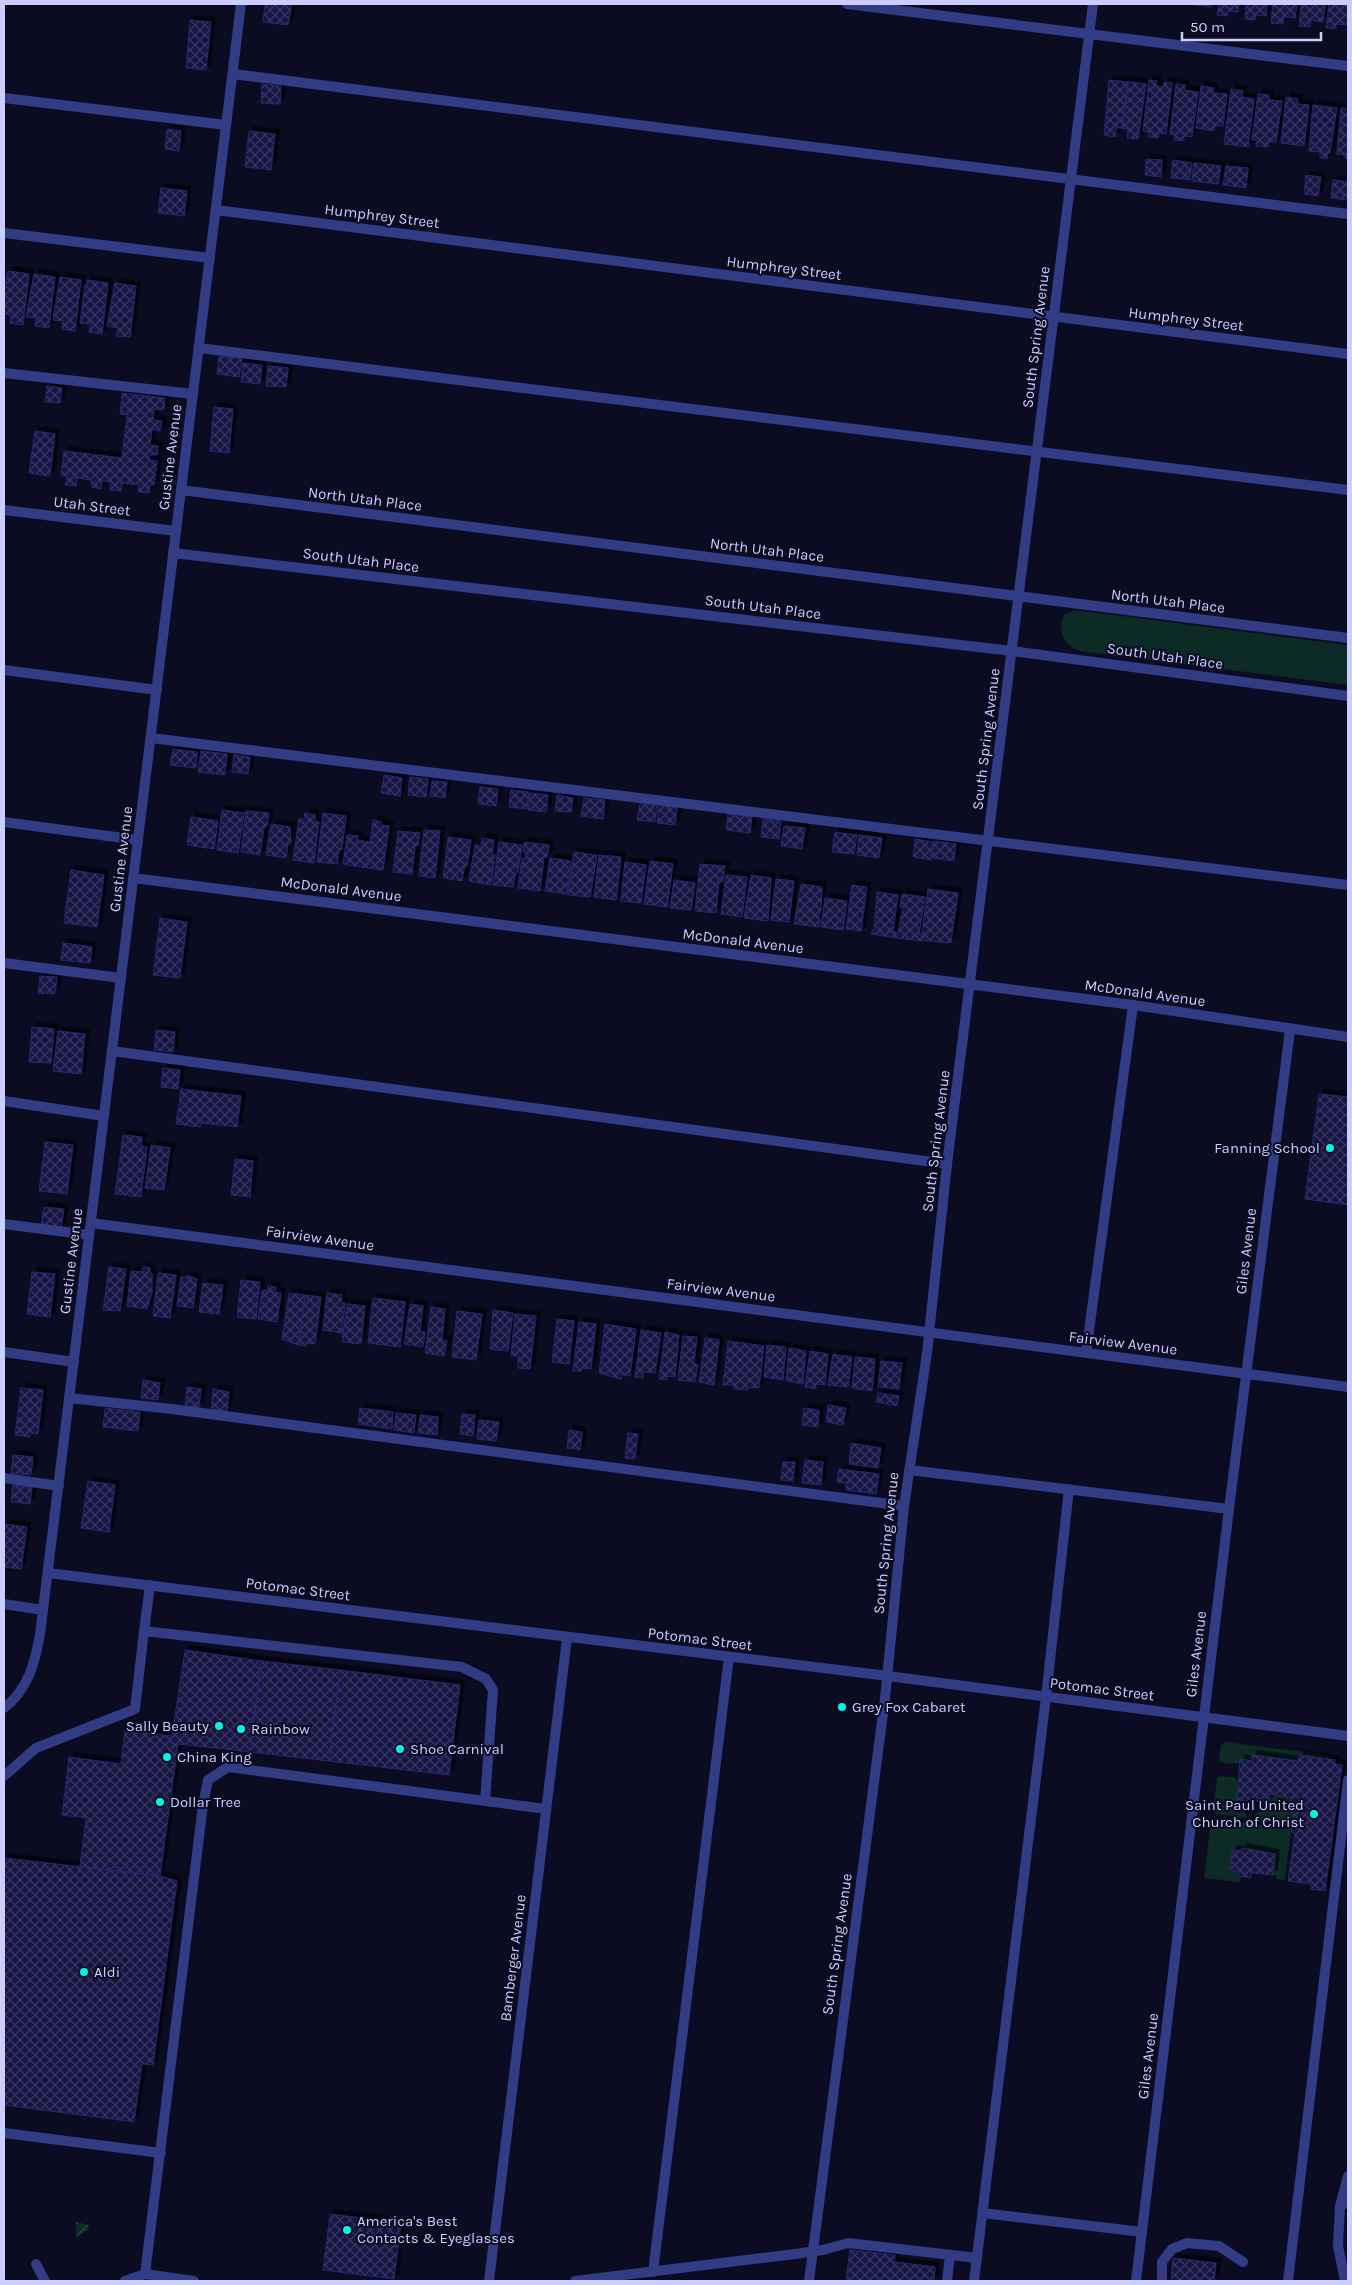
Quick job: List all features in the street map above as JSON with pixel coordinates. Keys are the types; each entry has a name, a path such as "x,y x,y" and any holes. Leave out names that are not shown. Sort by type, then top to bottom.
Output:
{"street":[{"name":"Gustine Avenue","path":"4,1708 21,1692 30,1675 40,1634 241,4"},
{"path":"847,4 1090,32 1348,66"},
{"name":"South Spring Avenue","path":"809,2281 888,1676 904,1506 930,1331 947,1164 1093,4"},
{"path":"232,74 1348,214"},
{"path":"4,98 226,125"},
{"name":"Humphrey Street","path":"216,210 1348,354"},
{"path":"4,232 210,258"},
{"path":"199,348 1348,490"},
{"path":"4,372 193,394"},
{"name":"North Utah Place","path":"181,490 1348,638"},
{"name":"Utah Street","path":"4,510 176,531"},
{"name":"South Utah Place","path":"174,553 1012,651 1348,696"},
{"path":"4,670 156,690"},
{"path":"151,738 1348,885"},
{"path":"4,822 138,840"},
{"name":"McDonald Avenue","path":"133,878 970,986 1133,1005 1290,1030 1348,1037"},
{"path":"4,963 121,978"},
{"path":"1086,1353 1133,1005"},
{"name":"Giles Avenue","path":"1136,2281 1229,1509 1290,1030"},
{"path":"112,1051 947,1164"},
{"path":"4,1101 104,1116"},
{"name":"Fairview Avenue","path":"91,1222 561,1286 930,1331 1348,1388"},
{"path":"4,1224 89,1235"},
{"path":"4,1352 74,1362"},
{"path":"69,1398 191,1412 904,1506"},
{"path":"909,1470 1229,1509"},
{"path":"4,1478 58,1486"},
{"path":"974,2281 1046,1697 1068,1489"},
{"name":"Potomac Street","path":"48,1573 888,1676 1348,1736"},
{"path":"4,1776 36,1748 134,1709 150,1585"},
{"path":"4,1604 42,1610"},
{"path":"144,1631 462,1667 486,1679 493,1690 485,1800"},
{"name":"Bamberger Avenue","path":"489,2281 566,1638"},
{"path":"654,2272 730,1657"},
{"path":"145,2274 202,1806 208,1780 228,1767 546,1808"},
{"path":"1288,2281 1348,1780"},
{"path":"4,2133 161,2153"},
{"path":"1345,2281 1338,2246 1348,2176"},
{"path":"983,2213 1142,2232"},
{"path":"574,2281 813,2251 848,2243 977,2258"},
{"path":"1162,2281 1162,2262 1172,2249 1187,2243 1219,2246 1243,2262"},
{"path":"947,2281 950,2255"},
{"path":"36,2264 45,2281"},
{"path":"125,2281 145,2274 194,2281"}],"green space":[{"path":"1075,610 1348,645 1348,685 1080,651 1065,641 1061,631 1062,620 1065,614"},
{"path":"1225,1742 1328,1755 1327,1759 1299,1756 1298,1761 1253,1755 1252,1761 1241,1759 1240,1763 1227,1764 1219,1760 1221,1745"},
{"path":"1221,1776 1234,1777 1237,1780 1237,1784 1239,1784 1237,1804 1245,1811 1247,1818 1213,1812 1217,1778"},
{"path":"1269,1794 1292,1797 1292,1803 1295,1803 1292,1824 1254,1819 1254,1815 1263,1809 1266,1801 1268,1802"},
{"path":"1216,1818 1291,1829 1285,1880 1276,1879 1276,1876 1273,1875 1275,1855 1243,1848 1242,1851 1232,1850 1230,1870 1238,1871 1238,1876 1241,1876 1240,1882 1204,1878 1211,1821"},
{"path":"76,2222 89,2225 88,2230 76,2237"}],"building":[{"path":"265,4 292,4 288,25 263,22"},
{"path":"1190,4 1211,4 1211,7"},
{"path":"1219,4 1239,4 1238,12 1228,11 1227,16 1217,15"},
{"path":"1246,4 1267,4 1266,16 1256,15 1255,20 1245,19"},
{"path":"1273,4 1297,4 1295,18 1284,17 1283,24 1271,23"},
{"path":"1301,4 1325,4 1323,22 1311,20 1310,27 1299,26"},
{"path":"1329,4 1348,4 1348,25 1336,24 1336,29 1326,28"},
{"path":"190,20 211,22 206,70 186,68"},
{"path":"1109,80 1128,82 1122,128 1116,128 1115,137 1104,135"},
{"path":"1149,80 1157,81 1156,86 1163,87 1164,82 1172,83 1166,134 1159,133 1158,138 1148,137 1149,132 1143,131"},
{"path":"1128,82 1146,84 1138,139 1127,138 1128,129 1122,128"},
{"path":"262,84 281,86 280,104 261,103"},
{"path":"1176,84 1185,85 1184,90 1198,92 1192,137 1184,136 1184,141 1174,140 1175,135 1170,134"},
{"path":"1201,86 1214,88 1213,93 1227,94 1223,126 1215,126 1214,131 1196,128"},
{"path":"1231,89 1243,91 1242,97 1254,99 1248,147 1224,144"},
{"path":"1258,94 1269,95 1269,100 1282,101 1276,142 1269,142 1268,147 1256,146 1257,140 1252,140"},
{"path":"1286,97 1298,99 1297,104 1309,105 1304,146 1281,143"},
{"path":"1313,105 1337,108 1330,153 1328,153 1327,159 1320,158 1320,152 1309,151"},
{"path":"1341,108 1348,109 1348,159 1345,158 1345,155 1337,154"},
{"path":"167,129 181,131 179,151 165,149"},
{"path":"249,131 275,134 271,170 245,167"},
{"path":"1146,159 1162,160 1161,177 1145,175"},
{"path":"1173,160 1192,163 1190,180 1171,178"},
{"path":"1194,163 1221,166 1218,184 1192,181"},
{"path":"1226,166 1248,168 1246,188 1223,185"},
{"path":"1306,175 1321,177 1318,196 1304,194"},
{"path":"1333,180 1348,182 1348,200 1331,198"},
{"path":"161,188 187,191 184,216 158,213"},
{"path":"8,271 29,274 23,325 10,323 11,315 4,314 4,292"},
{"path":"34,274 55,277 49,328 35,326 36,318 26,317"},
{"path":"60,277 81,280 75,331 62,329 63,321 53,320"},
{"path":"87,280 108,283 102,334 89,332 90,324 80,323"},
{"path":"115,283 136,286 130,337 116,336 118,328 107,326"},
{"path":"219,356 242,359 239,377 217,374"},
{"path":"243,363 262,365 260,384 241,382"},
{"path":"268,366 288,368 286,387 266,386"},
{"path":"47,386 62,388 60,403 45,402"},
{"path":"122,393 165,398 164,410 154,409 153,420 162,421 160,431 152,429 150,445 158,446 157,455 150,455 149,460 157,461 154,485 150,485 149,493 138,492 139,485 122,483 121,491 110,490 111,482 102,481 101,489 92,487 91,480 77,478 76,486 65,485 67,476 61,476 64,451 122,458 127,415 120,414"},
{"path":"214,407 233,409 229,453 210,451"},
{"path":"35,431 55,434 50,476 29,473"},
{"path":"173,749 197,752 196,768 170,765"},
{"path":"201,751 227,754 225,775 198,772"},
{"path":"234,755 250,757 248,774 232,772"},
{"path":"384,775 402,778 400,796 381,793"},
{"path":"410,777 428,779 426,797 408,795"},
{"path":"432,781 447,782 445,798 430,796"},
{"path":"480,787 498,789 496,806 478,804"},
{"path":"511,790 529,792 527,809 509,807"},
{"path":"530,793 548,795 546,812 528,810"},
{"path":"557,795 573,798 571,812 555,811"},
{"path":"584,798 605,800 603,819 581,816"},
{"path":"640,804 657,806 655,822 637,820"},
{"path":"659,805 677,807 675,825 657,823"},
{"path":"222,810 244,813 238,853 217,850"},
{"path":"246,811 269,813 267,826 264,828 260,855 241,852"},
{"path":"305,813 315,815 315,821 319,822 314,863 293,860 299,819 304,819"},
{"path":"323,813 346,816 342,849 339,851 337,864 317,862"},
{"path":"728,814 752,817 750,833 726,830"},
{"path":"191,817 218,821 214,849 187,845"},
{"path":"763,819 781,821 779,839 761,837"},
{"path":"373,820 381,822 381,825 389,826 383,870 367,868"},
{"path":"271,824 290,827 291,843 288,844 286,858 266,855"},
{"path":"784,826 805,828 802,849 781,846"},
{"path":"424,830 440,831 435,878 419,876"},
{"path":"398,831 420,833 418,845 415,848 412,874 393,872"},
{"path":"835,832 857,835 854,854 832,852"},
{"path":"347,835 358,836 357,840 370,842 366,868 343,864"},
{"path":"859,835 882,838 879,858 857,855"},
{"path":"448,837 471,840 467,866 464,869 462,881 443,878"},
{"path":"482,838 494,840 492,854 495,855 491,885 469,881 475,845 481,846"},
{"path":"915,839 933,842 931,860 913,857"},
{"path":"934,841 956,844 954,861 932,858"},
{"path":"499,842 522,845 518,872 515,875 513,887 493,885"},
{"path":"524,842 549,845 547,857 544,857 540,891 518,888 522,858 525,859 526,852 523,852"},
{"path":"574,852 597,855 590,897 568,895"},
{"path":"599,855 621,857 616,900 594,897"},
{"path":"550,858 571,861 567,894 545,891"},
{"path":"650,861 673,864 667,907 644,904"},
{"path":"625,862 646,865 641,903 621,901"},
{"path":"700,864 725,866 723,882 719,882 716,913 695,911"},
{"path":"71,870 104,875 97,927 64,923"},
{"path":"726,875 747,877 742,917 721,914"},
{"path":"751,875 771,878 768,921 744,918"},
{"path":"776,879 794,881 789,922 771,920"},
{"path":"674,880 695,883 691,910 670,908"},
{"path":"801,884 822,887 821,910 818,919 820,919 819,927 794,924"},
{"path":"852,885 867,887 861,931 846,929"},
{"path":"928,889 958,893 951,942 921,940"},
{"path":"877,892 898,895 893,931 896,932 896,938 871,934 874,928"},
{"path":"902,894 925,897 919,934 922,934 921,941 897,938 903,908 900,907"},
{"path":"825,898 847,901 843,930 821,927"},
{"path":"160,918 187,922 180,978 153,975"},
{"path":"63,943 92,947 90,963 61,960"},
{"path":"40,976 57,977 55,994 38,993"},
{"path":"32,1027 54,1029 51,1063 29,1062"},
{"path":"156,1030 175,1032 173,1052 154,1050"},
{"path":"58,1031 85,1034 81,1074 53,1071"},
{"path":"163,1068 180,1070 178,1089 161,1087"},
{"path":"181,1089 241,1096 237,1127 201,1123 200,1127 176,1124"},
{"name":"Fanning School","path":"1319,1094 1348,1097 1348,1205 1305,1199"},
{"path":"123,1135 142,1137 141,1146 147,1147 141,1197 115,1194"},
{"path":"45,1142 73,1145 67,1194 39,1191"},
{"path":"151,1145 170,1148 164,1190 145,1188"},
{"path":"235,1159 253,1161 250,1197 231,1195"},
{"path":"44,1207 64,1209 61,1228 41,1225"},
{"path":"109,1267 126,1269 120,1311 103,1310"},
{"path":"143,1267 150,1268 150,1273 152,1273 152,1292 147,1309 127,1306 131,1271 142,1272"},
{"path":"32,1272 55,1274 50,1317 27,1314"},
{"path":"158,1273 176,1275 170,1318 153,1316"},
{"path":"187,1275 197,1279 193,1308 177,1306 181,1277 187,1277"},
{"path":"241,1280 260,1282 256,1319 237,1317"},
{"path":"203,1283 223,1285 219,1314 199,1312"},
{"path":"268,1286 276,1287 275,1292 281,1293 277,1322 258,1319 262,1290 267,1291"},
{"path":"289,1293 305,1295 298,1345 282,1339"},
{"path":"327,1293 342,1295 341,1303 345,1303 342,1333 323,1330"},
{"path":"305,1295 321,1297 315,1344 306,1343 306,1346 298,1345"},
{"path":"373,1298 405,1302 400,1347 368,1343"},
{"path":"347,1304 365,1306 361,1344 342,1342"},
{"path":"410,1304 423,1306 420,1332 425,1332 423,1347 404,1344"},
{"path":"431,1307 445,1309 442,1340 447,1341 444,1356 425,1353"},
{"path":"493,1310 513,1313 508,1351 490,1349"},
{"path":"457,1311 482,1314 476,1360 452,1357"},
{"path":"515,1314 536,1316 530,1369 518,1368 518,1356 511,1356"},
{"path":"557,1319 574,1321 569,1364 552,1362"},
{"path":"579,1322 596,1324 591,1369 582,1368 581,1371 573,1371"},
{"path":"605,1324 636,1329 630,1376 622,1375 621,1379 599,1373"},
{"path":"641,1330 661,1333 655,1373 643,1372 643,1378 635,1377"},
{"path":"665,1332 679,1335 675,1377 667,1376 667,1380 659,1379"},
{"path":"683,1336 697,1337 694,1363 698,1365 695,1382 678,1380"},
{"path":"705,1338 719,1340 714,1385 699,1382"},
{"path":"728,1341 764,1346 759,1388 749,1387 747,1390 734,1389 734,1385 723,1385"},
{"path":"767,1345 786,1347 783,1380 764,1377"},
{"path":"789,1348 806,1351 803,1384 786,1381"},
{"path":"810,1351 828,1354 825,1385 816,1384 816,1389 805,1387"},
{"path":"833,1354 852,1357 848,1387 828,1385"},
{"path":"855,1357 875,1359 872,1391 852,1388"},
{"path":"881,1361 902,1363 899,1389 878,1387"},
{"path":"143,1380 160,1383 158,1400 141,1398"},
{"path":"187,1387 201,1389 199,1407 185,1406"},
{"path":"21,1388 43,1390 38,1434 30,1433 30,1437 15,1435"},
{"path":"213,1389 229,1392 227,1411 211,1409"},
{"path":"878,1393 899,1396 897,1406 876,1402"},
{"path":"828,1405 846,1408 843,1425 826,1422"},
{"path":"105,1408 140,1412 138,1431 103,1427"},
{"path":"360,1408 393,1412 392,1429 358,1424"},
{"path":"804,1408 819,1410 818,1427 802,1425"},
{"path":"396,1413 416,1415 414,1433 394,1430"},
{"path":"462,1414 475,1415 473,1436 460,1434"},
{"path":"420,1415 438,1417 437,1435 418,1433"},
{"path":"479,1420 499,1422 496,1441 477,1439"},
{"path":"569,1430 582,1432 580,1450 567,1448"},
{"path":"628,1433 638,1434 635,1459 625,1458"},
{"path":"851,1443 881,1448 878,1468 849,1464"},
{"path":"13,1455 33,1457 31,1475 11,1473"},
{"path":"805,1460 823,1462 821,1485 802,1483"},
{"path":"783,1462 795,1462 793,1481 781,1480"},
{"path":"839,1469 879,1474 876,1494 846,1490 846,1483 837,1482"},
{"path":"88,1481 115,1485 109,1532 81,1528"},
{"path":"13,1485 32,1487 30,1504 11,1502"},
{"path":"4,1524 27,1527 21,1569 4,1567"},
{"path":"185,1650 261,1661 250,1752 171,1743"},
{"path":"261,1661 340,1670 329,1761 250,1752"},
{"path":"340,1670 460,1685 449,1775 329,1761"},
{"path":"125,1730 172,1736 171,1743 178,1744 160,1876 80,1866 86,1818 62,1815 69,1757 121,1764"},
{"name":"Saint Paul United Church of Christ","path":"1252,1755 1298,1761 1299,1755 1335,1760 1335,1764 1342,1765 1325,1891 1311,1889 1311,1884 1288,1881 1295,1833 1291,1832 1295,1803 1291,1803 1292,1797 1269,1794 1268,1802 1247,1799 1247,1801 1237,1800 1240,1759 1252,1761"},
{"path":"1242,1848 1275,1854 1273,1875 1251,1873 1251,1878 1238,1876 1238,1871 1230,1870 1232,1850 1242,1851"},
{"name":"Aldi","path":"4,1858 160,1876 177,1881 153,2065 142,2064 134,2122 4,2105"},
{"path":"330,2214 401,2223 394,2279 323,2270"},
{"path":"850,2250 895,2255 894,2262 935,2267 934,2281 846,2281"},
{"path":"1173,2258 1216,2263 1214,2281 1171,2281"}],"place":[{"name":"Fanning School","path":"1330,1148"},
{"name":"Grey Fox Cabaret","path":"842,1707"},
{"name":"Sally Beauty","path":"219,1726"},
{"name":"Rainbow","path":"241,1729"},
{"name":"Shoe Carnival","path":"400,1749"},
{"name":"China King","path":"167,1757"},
{"name":"Dollar Tree","path":"160,1802"},
{"name":"Saint Paul United Church of Christ","path":"1314,1814"},
{"name":"Aldi","path":"84,1972"},
{"name":"America's Best Contacts & Eyeglasses","path":"347,2230"}]}
